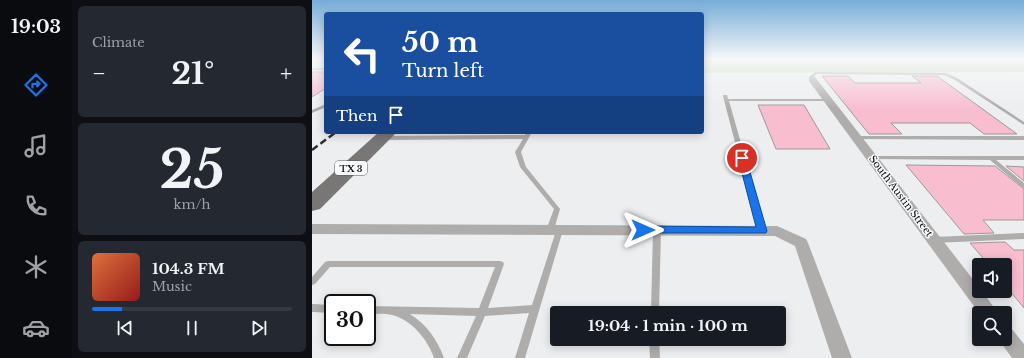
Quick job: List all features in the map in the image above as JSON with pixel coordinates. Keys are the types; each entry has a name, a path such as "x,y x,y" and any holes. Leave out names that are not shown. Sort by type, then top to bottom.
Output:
{"main road":[{"name":"TX 3","path":"312,204 386,135"}],"street":[{"name":"South Austin Street","path":"812,79 984,306"},
{"path":"312,229 777,231 801,242 842,358"},
{"path":"1012,343 1024,358"}],"lane":[{"path":"812,79 811,77 813,76"},
{"path":"949,76 1024,124"},
{"path":"762,231 726,98 828,100"},
{"path":"312,112 324,105"},
{"path":"386,135 528,135"},
{"path":"520,358 535,309 555,230 557,210 523,167 518,152 528,135"},
{"path":"857,138 1024,138"},
{"path":"872,158 1024,158"},
{"path":"992,159 1024,186"},
{"path":"655,306 657,230"},
{"path":"934,240 1024,236"},
{"path":"312,282 328,264 500,264 482,312 462,358"},
{"path":"312,308 324,309"},
{"path":"376,310 482,312 535,309"},
{"path":"388,310 398,313 420,328 431,339 439,358"},
{"path":"654,346 655,358"}],"building":[{"path":"312,76 324,76 324,89 312,97"},
{"path":"822,76 848,76 855,83 921,83 912,76 937,76 1017,134 984,134 970,123 891,123 902,134 869,134"},
{"path":"758,105 804,105 830,149 776,149"},
{"path":"906,165 995,166 1024,189 1024,220 983,220 994,233 964,234"},
{"path":"1006,166 1024,167 1024,181"},
{"path":"1005,242 1014,250 1024,250 1024,308 1012,293 1012,258 983,258 970,243"}],"railway":[{"path":"312,150 333,134"}],"route":[{"path":"643,230 762,231 742,158"}]}
